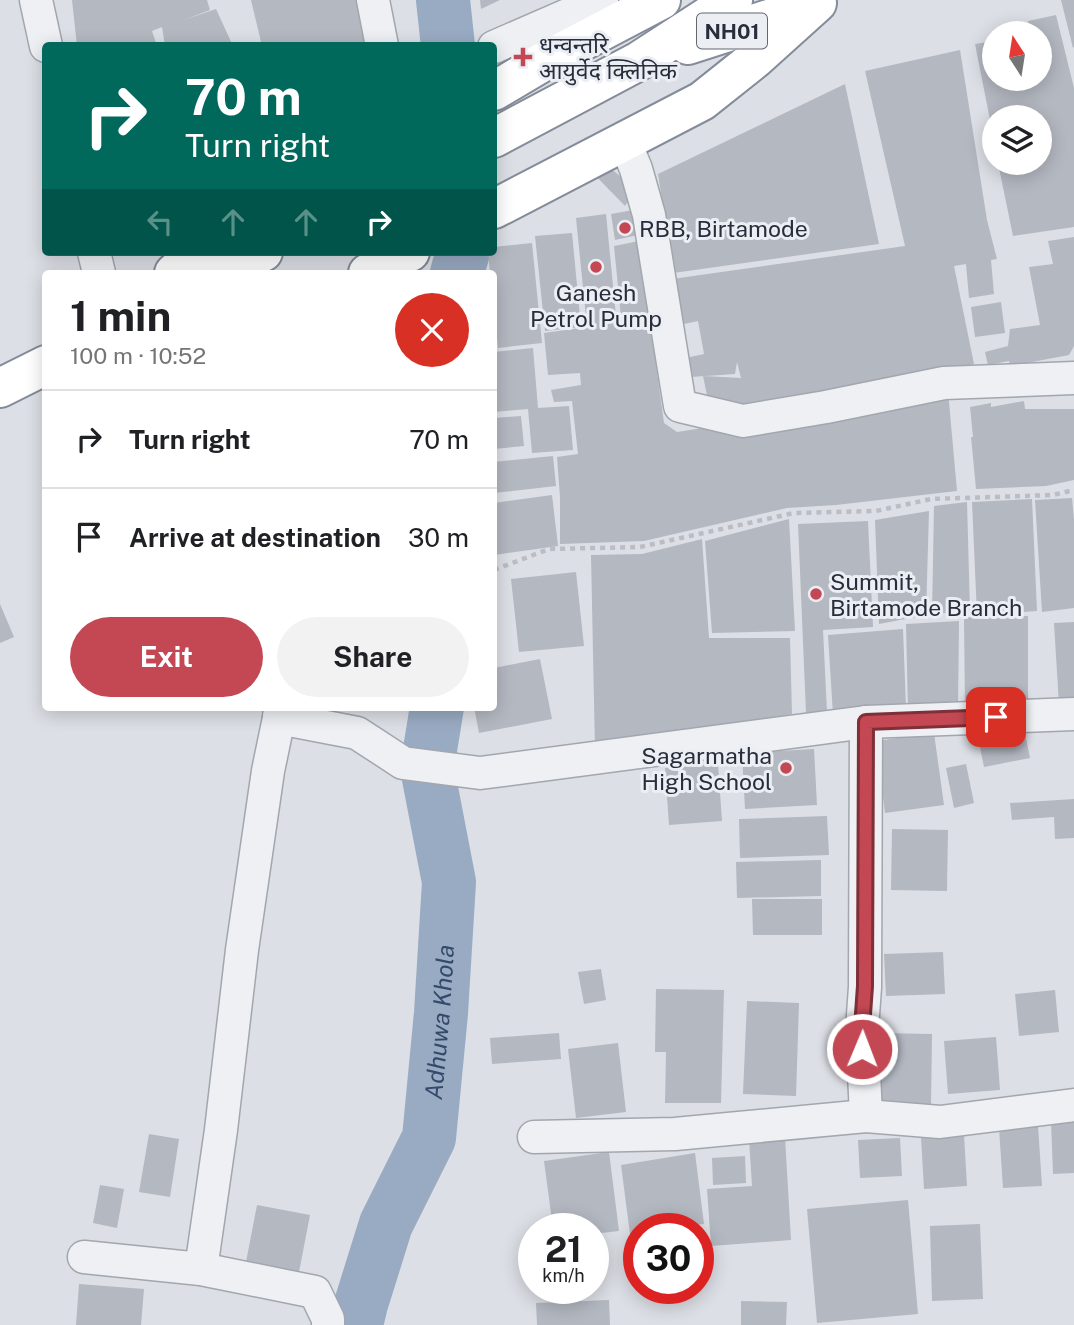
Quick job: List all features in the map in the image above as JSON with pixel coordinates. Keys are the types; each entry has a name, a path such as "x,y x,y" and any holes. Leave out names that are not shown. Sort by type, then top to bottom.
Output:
{"highway":[{"path":"497,88 661,0"},
{"name":"NH01","path":"497,137 639,61 733,0"},
{"path":"497,207 702,102 821,2"},
{"name":"NH01","path":"639,61 821,2"},
{"path":"177,270 193,256"},
{"path":"229,270 255,256"},
{"path":"374,270 402,256"},
{"path":"0,387 42,367"}],"street":[{"path":"36,0 45,42"},
{"path":"373,0 381,42"},
{"path":"497,46 602,0"},
{"path":"613,147 636,169 649,215 680,406 743,421 944,383 1074,378"},
{"path":"201,1269 221,1130 242,950 268,771 280,713 356,720 403,763 480,773 866,722 1074,714"},
{"path":"866,722 865,986 862,1028 866,1116"},
{"path":"534,1137 675,1134 866,1116 940,1122 1074,1105"},
{"path":"84,1257 201,1269 315,1292 328,1319 328,1325"}],"path":[{"path":"497,569 549,549 640,547 794,513 876,511 931,499 1053,495 1074,490"}],"building":[{"path":"72,0 207,0 210,10 184,20 216,9 231,42 164,42 162,27 152,31 156,42 77,42"},
{"path":"251,0 366,0 381,42 261,42"},
{"path":"480,0 500,0 481,9"},
{"path":"1061,0 1074,0 1073,48"},
{"path":"1056,15 1074,88 1074,227 1013,236 1000,175 1052,175 1052,105 987,105 984,91 1052,91 1052,21 1028,21"},
{"path":"982,43 982,79 975,44"},
{"path":"960,50 987,220 997,259 991,260 994,294 969,298 966,264 954,266 974,364 861,390 748,410 708,400 703,376 691,377 681,359 704,354 698,321 679,325 672,279 905,246 865,71","holes":["737,362 741,378 705,376 735,374"]},
{"path":"845,84 879,244 673,273 658,174"},
{"path":"599,159 636,189 625,206 589,169"},
{"path":"633,210 638,235 615,240 611,214"},
{"path":"606,214 616,316 621,317 614,246 639,241 664,423 677,432 722,425 745,433 834,422 948,391 957,491 787,508 644,541 560,544 557,457 578,454 572,401 554,402 551,390 581,385 580,373 548,375 544,333 587,327 576,218"},
{"path":"572,233 581,327 545,331 535,236"},
{"path":"1074,237 1074,346 1069,355 1010,366 1009,361 988,365 985,352 1008,346 1010,329 1040,325 1029,267 1053,264 1048,241"},
{"path":"532,243 542,343 498,348 497,270 490,270 488,256 497,256 497,247"},
{"path":"1001,302 1005,333 975,337 971,307"},
{"path":"533,348 538,408 569,406 573,450 532,453 528,409 497,412 497,352"},
{"path":"1024,401 1025,409 1074,409 1074,480 1046,486 976,489 970,407 991,403 991,407"},
{"path":"521,416 524,446 497,449 497,418"},
{"path":"553,456 556,486 497,493 497,462"},
{"path":"552,495 558,546 497,555 497,503"},
{"path":"1072,498 1074,608 1042,612 1035,500"},
{"path":"1032,499 1037,611 977,615 972,502"},
{"path":"967,502 970,611 932,614 934,506"},
{"path":"929,511 926,615 879,624 875,520"},
{"path":"789,519 795,631 712,633 705,541"},
{"path":"868,521 873,627 823,630 827,712 806,713 798,524"},
{"path":"702,539 709,638 790,638 792,714 595,750 591,555 642,554"},
{"path":"576,572 584,646 519,652 511,579"},
{"path":"0,604 14,637 0,643"},
{"path":"1028,616 1028,710 965,710 964,617"},
{"path":"959,621 958,710 908,711 906,624"},
{"path":"1074,622 1074,704 1059,705 1054,623"},
{"path":"903,629 906,708 833,715 828,635"},
{"path":"540,659 552,719 479,733 475,711 497,711 497,667"},
{"path":"1023,723 1030,758 984,767 977,732"},
{"path":"934,733 944,805 885,813 876,741"},
{"path":"814,749 817,805 745,809 742,753"},
{"path":"718,764 722,821 669,825 665,768"},
{"path":"966,764 974,803 954,808 946,768"},
{"path":"1074,799 1074,838 1055,839 1054,817 1012,820 1010,803"},
{"path":"827,816 829,855 740,858 739,819"},
{"path":"892,829 948,830 947,891 891,890"},
{"path":"821,860 821,896 737,898 736,862"},
{"path":"752,899 822,899 822,935 753,935"},
{"path":"943,952 945,994 886,996 884,954"},
{"path":"601,969 606,1000 584,1004 578,972"},
{"path":"656,989 724,990 721,1103 665,1103 666,1052 655,1052"},
{"path":"1055,990 1059,1032 1019,1036 1015,994"},
{"path":"747,1001 799,1003 796,1096 743,1094"},
{"path":"559,1033 561,1059 492,1064 490,1038"},
{"path":"879,1033 932,1034 931,1107 878,1106"},
{"path":"996,1037 1000,1090 948,1094 944,1041"},
{"path":"618,1043 626,1112 576,1118 568,1049"},
{"path":"1051,1121 1074,1121 1074,1173 1053,1174"},
{"path":"1038,1126 1042,1186 1003,1188 999,1128"},
{"path":"149,1134 179,1139 170,1197 139,1192"},
{"path":"964,1135 967,1186 924,1189 921,1137"},
{"path":"785,1137 791,1240 714,1246 714,1213 709,1213 707,1189 752,1186 749,1139"},
{"path":"900,1138 902,1176 860,1178 858,1140"},
{"path":"609,1152 619,1231 609,1232 609,1213 551,1213 544,1161"},
{"path":"695,1153 703,1213 627,1213 621,1165"},
{"path":"745,1156 746,1183 713,1185 712,1158"},
{"path":"100,1185 124,1189 117,1228 93,1223"},
{"path":"908,1200 918,1314 817,1323 807,1209"},
{"path":"257,1205 310,1215 299,1272 246,1262"},
{"path":"980,1224 983,1299 932,1301 930,1226"},
{"path":"79,1284 144,1289 141,1325 76,1325"},
{"path":"609,1300 610,1325 537,1325 536,1304 609,1304"},
{"path":"741,1301 787,1302 786,1325 741,1325"}],"waterway":[{"name":"Adhuwa Khola","path":"443,0 448,42"},
{"name":"Adhuwa Khola","path":"458,270 462,256"},
{"name":"Adhuwa Khola","path":"356,1325 386,1224 429,1138 441,1013 449,882 427,768 436,711"}],"place":[{"name":"धन्वन्तरि आयुर्वेद क्लिनिक","path":"523,57"},
{"name":"RBB, Birtamode","path":"625,228"},
{"name":"Ganesh Petrol Pump","path":"596,267"},
{"name":"Summit, Birtamode Branch","path":"816,594"},
{"name":"Sagarmatha High School","path":"786,768"}],"route":[{"path":"862,1049 865,986 866,722 996,717"}]}
